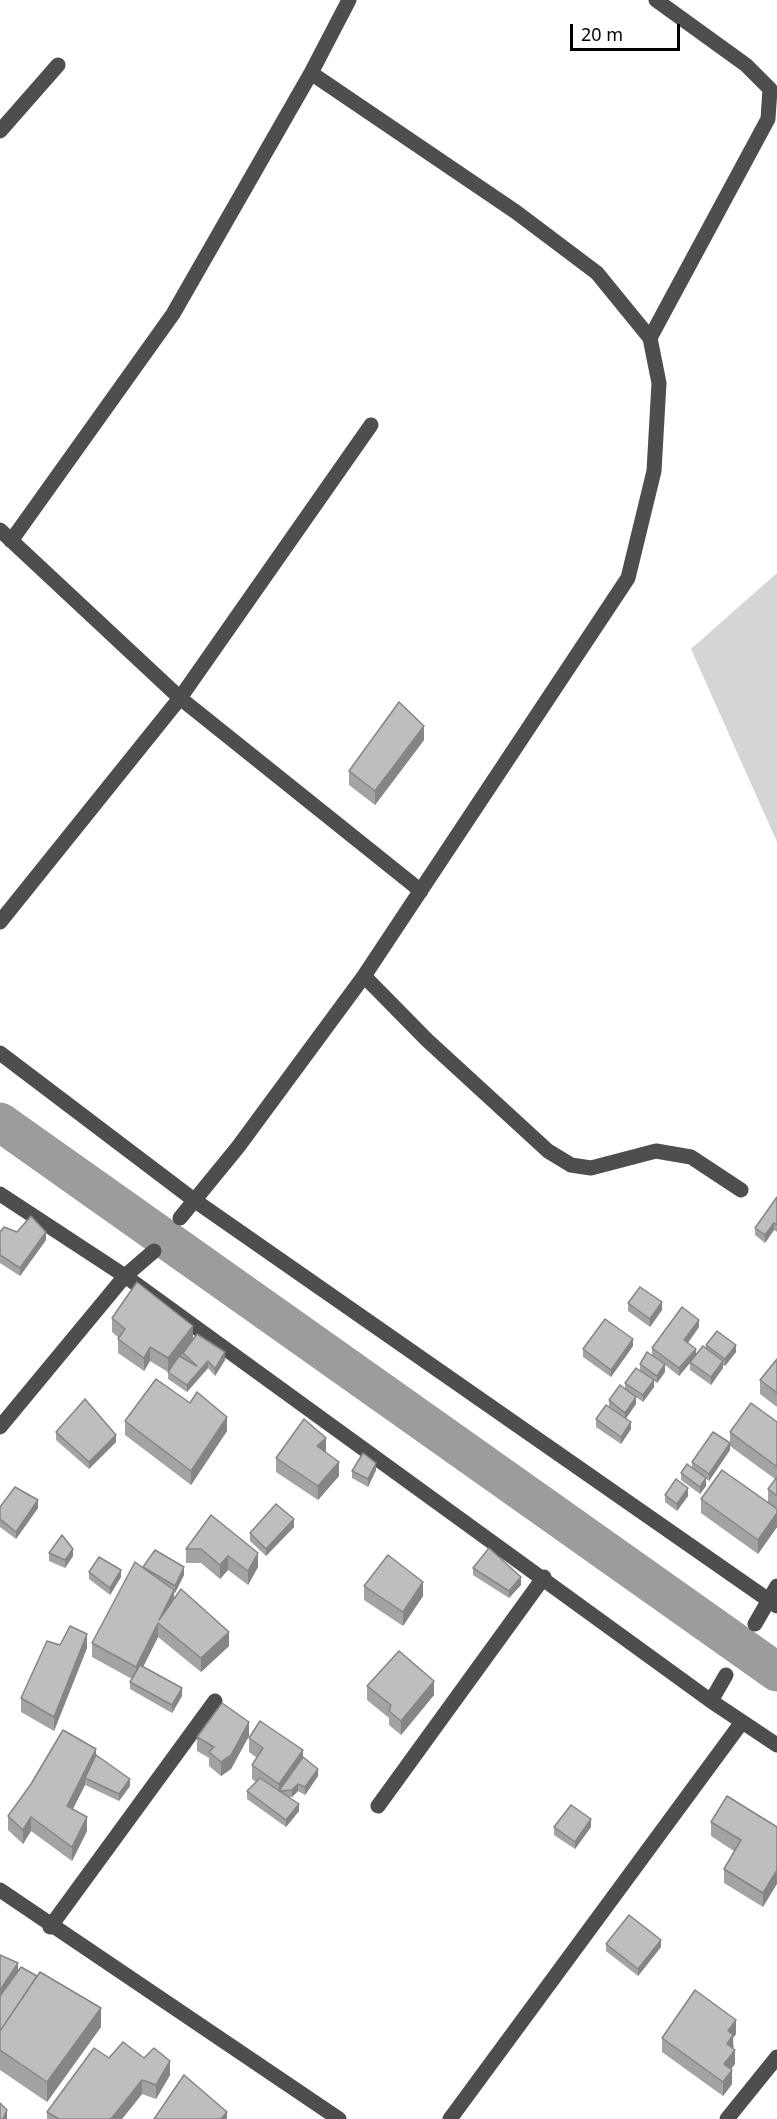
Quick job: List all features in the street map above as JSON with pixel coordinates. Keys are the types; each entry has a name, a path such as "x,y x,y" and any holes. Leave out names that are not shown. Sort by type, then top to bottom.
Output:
{"street":[{"path":"349,0 311,73 173,314 6,535 180,698 421,891"},
{"path":"650,339 768,119 770,89 746,65 656,0"},
{"path":"0,131 58,65"},
{"path":"180,1218 238,1147 364,976 628,578 654,471 659,383 650,339 597,273 498,199 311,73"},
{"path":"0,922 180,698 371,425"},
{"path":"364,976 427,1040 548,1151 571,1165 591,1168 656,1151 691,1157 741,1190"},
{"path":"0,1053 194,1200 773,1603"},
{"path":"0,1194 125,1276 711,1701 777,1745"},
{"path":"0,1427 125,1276 153,1251"},
{"path":"378,1806 543,1577"},
{"path":"755,1624 773,1603 777,1586"},
{"path":"711,1701 726,1675"},
{"path":"50,1927 215,1701"},
{"path":"450,2119 742,1722"},
{"path":"0,1890 50,1927 339,2119"},
{"path":"728,2119 777,2057"}],"shaded area":[{"path":"777,573 777,842 691,649"}],"building":[{"path":"399,702 424,726 375,791 349,771"},
{"path":"777,1197 777,1225 774,1223 765,1235 755,1228"},
{"path":"31,1216 46,1232 20,1268 0,1255 0,1232 4,1227 17,1232"},
{"path":"137,1282 193,1326 168,1358 150,1347 144,1358 118,1339 125,1329 112,1318"},
{"path":"640,1287 662,1302 650,1319 628,1303"},
{"path":"682,1307 699,1320 684,1340 696,1349 679,1368 652,1348"},
{"path":"605,1319 633,1339 611,1370 583,1349"},
{"path":"717,1331 736,1345 725,1359 706,1345"},
{"path":"197,1334 225,1352 215,1369 208,1361 187,1385 168,1372 179,1356 197,1366 183,1353"},
{"path":"703,1346 723,1361 711,1377 690,1362"},
{"path":"647,1352 665,1364 657,1376 640,1364"},
{"path":"777,1359 777,1393 760,1380"},
{"path":"636,1368 654,1380 643,1395 625,1383"},
{"path":"156,1379 190,1403 197,1392 227,1417 191,1471 125,1421"},
{"path":"620,1385 636,1397 625,1413 609,1400"},
{"path":"85,1399 116,1435 89,1462 56,1432"},
{"path":"751,1403 777,1422 777,1467 730,1432"},
{"path":"606,1405 631,1422 621,1437 596,1419"},
{"path":"304,1419 326,1438 317,1446 339,1462 318,1486 276,1458"},
{"path":"713,1432 730,1443 709,1474 692,1462"},
{"path":"363,1453 376,1463 368,1479 352,1471"},
{"path":"687,1464 706,1478 700,1487 681,1473"},
{"path":"722,1470 777,1509 777,1513 758,1540 701,1499"},
{"path":"777,1477 777,1496 768,1489"},
{"path":"676,1479 688,1488 677,1504 665,1495"},
{"path":"15,1487 38,1500 16,1532 0,1519 0,1507"},
{"path":"276,1504 294,1519 266,1549 250,1533"},
{"path":"211,1515 258,1553 248,1571 228,1556 220,1565 201,1549 186,1549"},
{"path":"62,1535 73,1549 65,1560 49,1553"},
{"path":"489,1548 521,1577 509,1591 473,1568"},
{"path":"155,1550 184,1567 175,1586 143,1567"},
{"path":"388,1555 423,1582 403,1612 364,1586"},
{"path":"99,1557 121,1570 110,1588 89,1572"},
{"path":"135,1562 174,1590 159,1620 181,1589 229,1632 201,1658 158,1623 136,1667 92,1643"},
{"path":"70,1626 87,1634 54,1717 21,1698 47,1641 60,1645"},
{"path":"399,1651 434,1681 401,1721 389,1711 391,1705 367,1686"},
{"path":"140,1665 182,1688 172,1705 130,1682"},
{"path":"222,1703 249,1722 231,1755 221,1762 209,1752 214,1747 197,1737"},
{"path":"260,1721 303,1750 279,1784 252,1765 263,1748 249,1738"},
{"path":"63,1730 96,1749 67,1806 87,1817 72,1847 31,1817 23,1830 8,1816 31,1784"},
{"path":"96,1755 130,1779 119,1794 85,1778"},
{"path":"303,1757 318,1769 305,1787 298,1784 292,1790 279,1791"},
{"path":"260,1778 299,1804 286,1820 247,1791"},
{"path":"727,1796 777,1827 777,1870 763,1893 724,1869 741,1840 711,1822"},
{"path":"571,1805 591,1819 575,1842 554,1827"},
{"path":"629,1915 661,1940 638,1969 606,1944"},
{"path":"0,1955 18,1963 0,1990"},
{"path":"21,1967 37,1976 0,2031 0,1996"},
{"path":"40,1972 101,2008 47,2082 0,2050 0,2031"},
{"path":"695,1990 736,2020 728,2031 733,2035 727,2044 735,2050 724,2064 732,2070 723,2082 662,2038"},
{"path":"123,2042 144,2058 154,2048 170,2061 156,2085 142,2080 111,2119 59,2119 47,2112 94,2048 109,2058"},
{"path":"184,2075 227,2112 221,2119 154,2119"},
{"path":"0,2103 7,2110 3,2119 0,2119"}],"waterway":[{"path":"0,1122 777,1672"}]}
